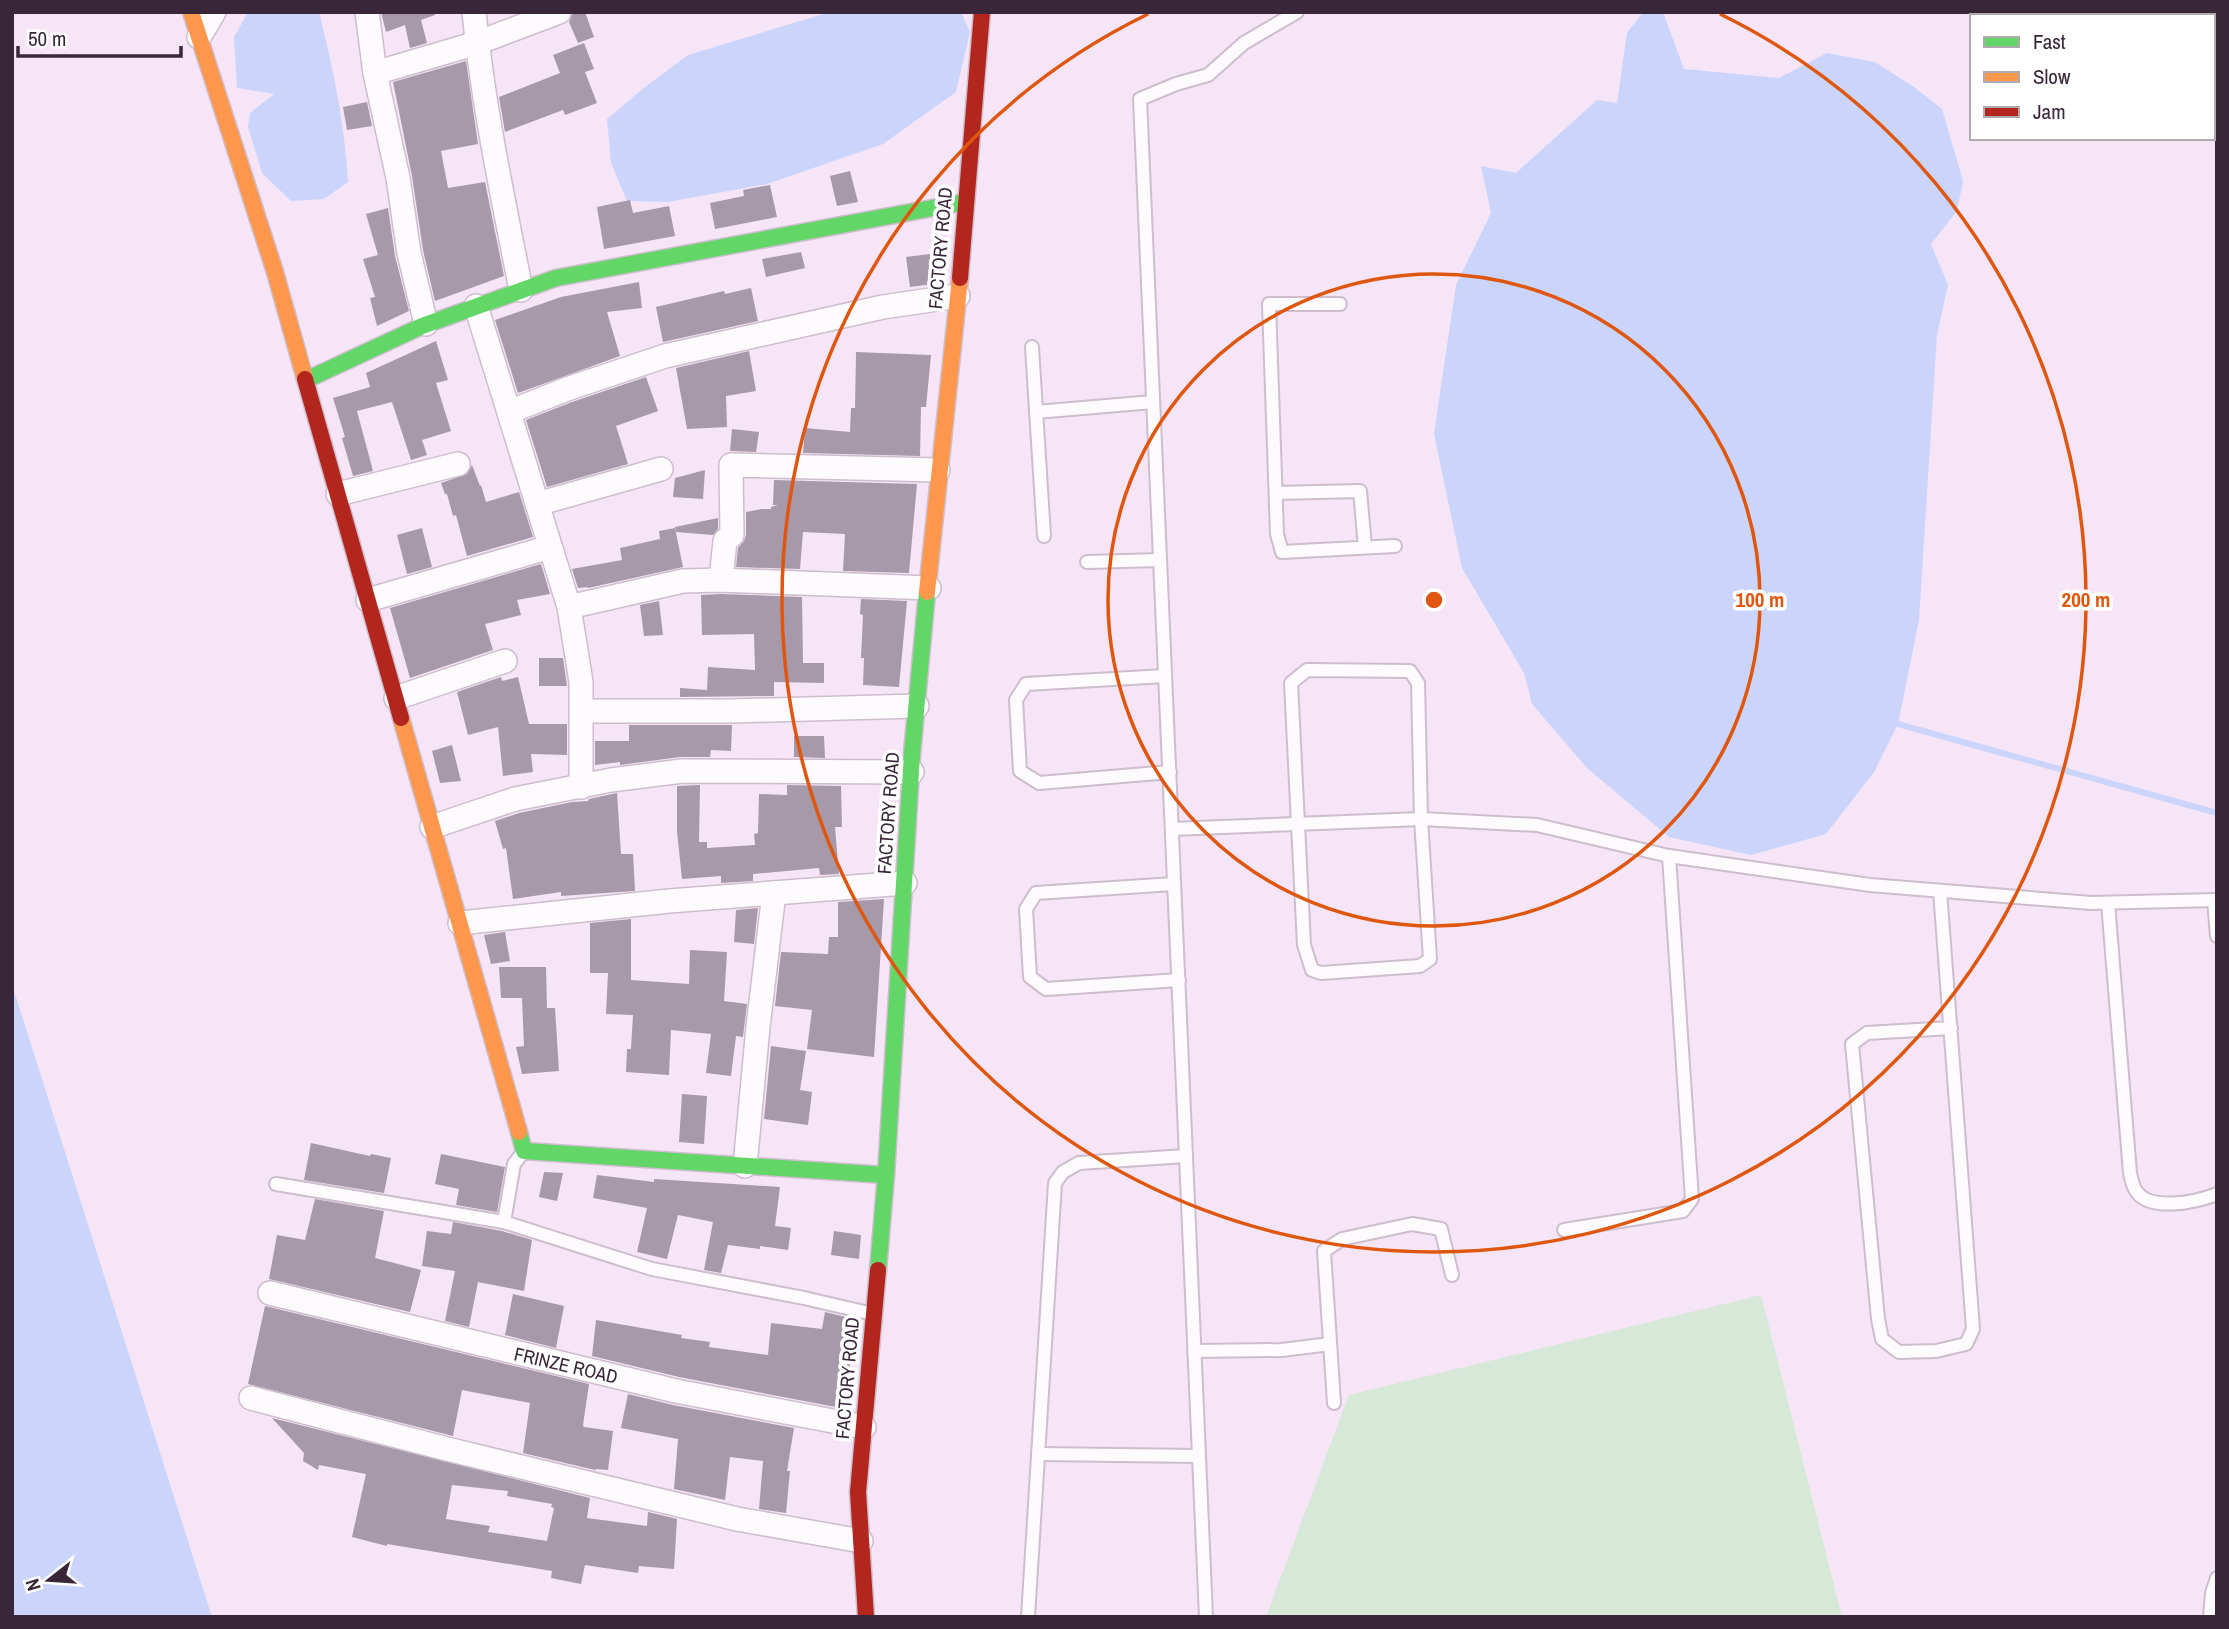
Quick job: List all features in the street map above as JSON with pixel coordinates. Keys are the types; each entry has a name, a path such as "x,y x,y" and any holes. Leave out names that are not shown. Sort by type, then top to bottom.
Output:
{"street":[{"path":"191,12 275,272 524,1151 886,1175"},
{"path":"199,37 214,12"},
{"path":"367,12 375,73 398,178 408,253 426,324"},
{"path":"474,12 502,198 521,290"},
{"path":"375,73 477,43 559,12"},
{"name":"FACTORY ROAD","path":"866,1617 858,1492 886,1175 917,706 938,470 958,296 982,12"},
{"path":"306,380 426,324 556,278 965,202"},
{"path":"509,412 665,356 883,307 958,296"},
{"path":"476,306 569,607 582,682 581,787"},
{"path":"338,494 458,464"},
{"path":"721,580 725,541 732,535 731,465 938,470"},
{"path":"537,504 661,469"},
{"path":"368,600 550,547"},
{"path":"569,607 683,581 929,588"},
{"path":"396,698 505,661"},
{"path":"582,711 917,706"},
{"path":"432,827 515,799 682,771 912,772"},
{"path":"460,923 669,901 905,883"},
{"path":"745,1166 774,893"},
{"name":"FRINZE ROAD","path":"270,1293 676,1391 864,1427"},
{"path":"251,1398 737,1520 861,1541"}],"lane":[{"path":"1206,1617 1140,99 1208,75 1244,43 1297,12"},
{"path":"1340,304 1269,304 1277,534 1282,552 1395,546"},
{"path":"1032,347 1044,536"},
{"path":"1036,412 1153,401"},
{"path":"1276,494 1360,491 1365,547"},
{"path":"1087,562 1160,560"},
{"path":"1307,670 1410,671 1418,683 1421,819 1430,959 1420,966 1321,973 1312,970 1304,945 1298,824 1291,683 1307,670"},
{"path":"1165,676 1026,684 1016,700 1020,771 1039,783 1170,772"},
{"path":"1172,829 1421,819 1537,825 1669,856 1870,886 2108,903 2215,900 2217,936"},
{"path":"1564,1230 1683,1211 1692,1199 1669,856"},
{"path":"1174,884 1036,893 1026,909 1030,977 1046,989 1179,980"},
{"path":"1940,891 1951,1028 1973,1329 1966,1344 1936,1351 1899,1352 1882,1339 1878,1319 1852,1044 1867,1033 1951,1028"},
{"path":"2108,903 2130,1173 2136,1191 2151,1202 2180,1204 2217,1194"},
{"path":"504,1222 514,1164 524,1151"},
{"path":"1028,1617 1055,1183 1063,1172 1079,1163 1186,1156"},
{"path":"276,1184 504,1222 652,1269 804,1297 874,1314"},
{"path":"1334,1403 1324,1251 1342,1238 1412,1224 1441,1229 1452,1275"},
{"path":"1195,1351 1282,1350 1330,1344"},
{"path":"1038,1454 1199,1456"},
{"path":"2210,1617 2212,1592 2217,1578"}],"green space":[{"path":"1761,1295 1842,1617 1266,1617 1349,1395"}],"water":[{"path":"248,12 319,12 338,97 348,182 324,199 291,201 262,173 248,127 250,113 274,94 237,88 234,37"},
{"path":"830,12 961,12 970,32 956,92 883,144 767,184 668,202 627,201 611,163 607,119 688,55"},
{"path":"1643,12 1660,12 1664,15 1684,69 1779,78 1827,53 1875,62 1942,109 1963,181 1957,211 1931,244 1948,285 1937,335 1919,620 1898,724 1874,772 1826,834 1751,855 1669,837 1587,768 1532,704 1524,673 1462,568 1434,434 1456,285 1491,213 1481,166 1516,173 1597,100 1617,103 1627,33"},
{"path":"12,986 17,1000 212,1617 12,1617"}],"building":[{"path":"381,12 435,12 435,15 421,20 427,43 410,48 405,25 386,32"},
{"path":"573,12 585,12 594,37 578,43 569,22"},
{"path":"584,43 594,69 585,72 597,103 565,115 563,110 505,132 499,97 560,73 553,55"},
{"path":"466,61 478,144 441,151 448,188 485,182 504,276 435,301 423,250 412,176 393,82"},
{"path":"367,102 372,126 347,130 343,107"},
{"path":"850,171 858,202 837,206 830,176"},
{"path":"770,185 777,217 715,229 710,203 744,196 743,190"},
{"path":"630,200 633,213 669,206 675,236 604,249 597,207"},
{"path":"388,208 395,256 409,311 377,326 370,298 375,297 363,259 378,255 366,214"},
{"path":"801,252 805,268 766,277 762,259"},
{"path":"938,253 940,283 910,287 906,257"},
{"path":"639,282 642,308 607,312 620,356 518,393 495,320 561,297"},
{"path":"751,288 758,321 663,342 656,307 724,291 725,294"},
{"path":"436,341 448,380 436,383 451,431 422,440 427,455 411,460 392,402 357,411 373,471 353,476 333,398 370,387 366,373"},
{"path":"749,351 756,391 726,396 727,427 687,429 676,368"},
{"path":"856,352 931,355 926,407 921,407 920,456 803,453 805,428 850,432 851,408 855,408"},
{"path":"646,377 658,411 616,426 628,464 547,487 526,420"},
{"path":"732,429 759,432 756,452 730,451"},
{"path":"472,465 486,502 519,492 533,537 467,556 456,515 453,516 441,483 467,474"},
{"path":"705,470 703,499 673,497 675,478"},
{"path":"774,480 917,484 909,573 843,571 845,534 803,532 800,569 736,567 738,548 746,535 746,512 771,509 778,505 773,505"},
{"path":"718,518 718,529 713,535 676,532 675,527"},
{"path":"422,528 432,567 407,574 397,535"},
{"path":"675,528 683,567 578,588 572,569 622,560 620,548 660,539 659,531"},
{"path":"541,564 550,594 517,600 521,615 485,624 493,650 410,678 390,608"},
{"path":"701,595 802,597 803,663 824,663 824,683 774,682 774,696 680,697 680,688 707,690 708,667 755,670 754,634 702,635"},
{"path":"861,599 907,601 899,687 863,685"},
{"path":"659,601 663,635 644,636 640,605"},
{"path":"539,658 563,658 567,686 539,686"},
{"path":"501,677 502,681 518,677 529,724 567,724 567,755 531,754 533,772 503,776 498,727 468,735 457,692"},
{"path":"629,725 732,725 731,751 711,750 710,757 595,765 595,741 629,741"},
{"path":"794,736 824,736 825,758 794,757"},
{"path":"452,745 461,781 440,783 432,751"},
{"path":"700,785 699,842 707,842 707,848 755,845 759,794 787,795 787,785 841,786 842,827 835,827 839,874 820,875 819,868 753,874 753,881 721,883 721,876 682,879 677,832 677,786"},
{"path":"617,793 621,854 633,854 635,891 561,896 561,892 513,899 506,848 503,849 495,821 519,813"},
{"path":"884,899 874,1057 807,1049 812,1010 775,1006 781,952 828,954 829,937 838,937 838,902"},
{"path":"758,908 754,944 734,942 736,910"},
{"path":"631,919 631,980 689,984 690,950 727,952 724,1001 747,1004 743,1037 736,1036 731,1076 706,1073 711,1034 671,1030 669,1075 626,1072 627,1049 631,1049 633,1015 606,1014 608,973 590,973 590,923"},
{"path":"505,932 510,961 491,964 484,935"},
{"path":"499,967 546,967 547,1008 555,1008 559,1071 522,1074 516,1047 524,1046 522,998 501,998"},
{"path":"771,1046 806,1051 800,1090 812,1092 808,1125 764,1119"},
{"path":"682,1094 707,1096 704,1144 679,1142"},
{"path":"311,1143 391,1158 384,1193 304,1180"},
{"path":"441,1154 505,1167 497,1212 456,1205 459,1189 435,1184"},
{"path":"544,1172 563,1173 557,1201 539,1197"},
{"path":"597,1175 654,1182 654,1179 780,1187 775,1226 791,1228 788,1250 728,1245 721,1273 704,1270 713,1222 678,1215 667,1259 637,1252 647,1208 593,1198"},
{"path":"315,1199 384,1211 375,1258 421,1270 410,1312 269,1279 277,1235 305,1240"},
{"path":"453,1222 502,1231 532,1240 524,1291 478,1282 469,1327 445,1321 455,1271 422,1266 427,1231 451,1234"},
{"path":"834,1231 861,1235 859,1259 831,1255"},
{"path":"513,1294 564,1306 556,1348 505,1335"},
{"path":"265,1306 589,1384 583,1425 613,1431 608,1470 595,1470 523,1453 530,1403 462,1390 453,1436 248,1384"},
{"path":"825,1312 854,1319 846,1409 679,1377 592,1356 596,1320 682,1335 681,1338 710,1342 709,1347 768,1355 771,1323 822,1329"},
{"path":"628,1394 794,1428 787,1471 790,1471 786,1513 759,1509 763,1461 730,1457 725,1500 674,1489 678,1439 621,1428"},
{"path":"272,1418 590,1498 587,1518 647,1526 648,1512 677,1519 674,1569 639,1566 638,1573 585,1565 581,1584 551,1578 552,1571 387,1546 352,1537 366,1474 319,1465 318,1470 303,1461 304,1453","holes":["452,1485 508,1491 507,1496 552,1504 551,1507 554,1508 547,1541 488,1532 490,1526 446,1519"]}],"waterway":[{"path":"1898,724 2217,813"}],"traffic: fast":[{"path":"306,380 422,326 556,278 965,202"},
{"path":"878,1270 912,754 927,592"},
{"path":"519,1132 524,1151 886,1175"}],"traffic: slow":[{"path":"191,12 275,272 305,379"},
{"path":"927,592 960,278"},
{"path":"401,718 519,1132"}],"traffic: jam":[{"path":"960,278 982,12"},
{"path":"305,379 401,718"},
{"path":"866,1617 858,1492 878,1270"}]}
